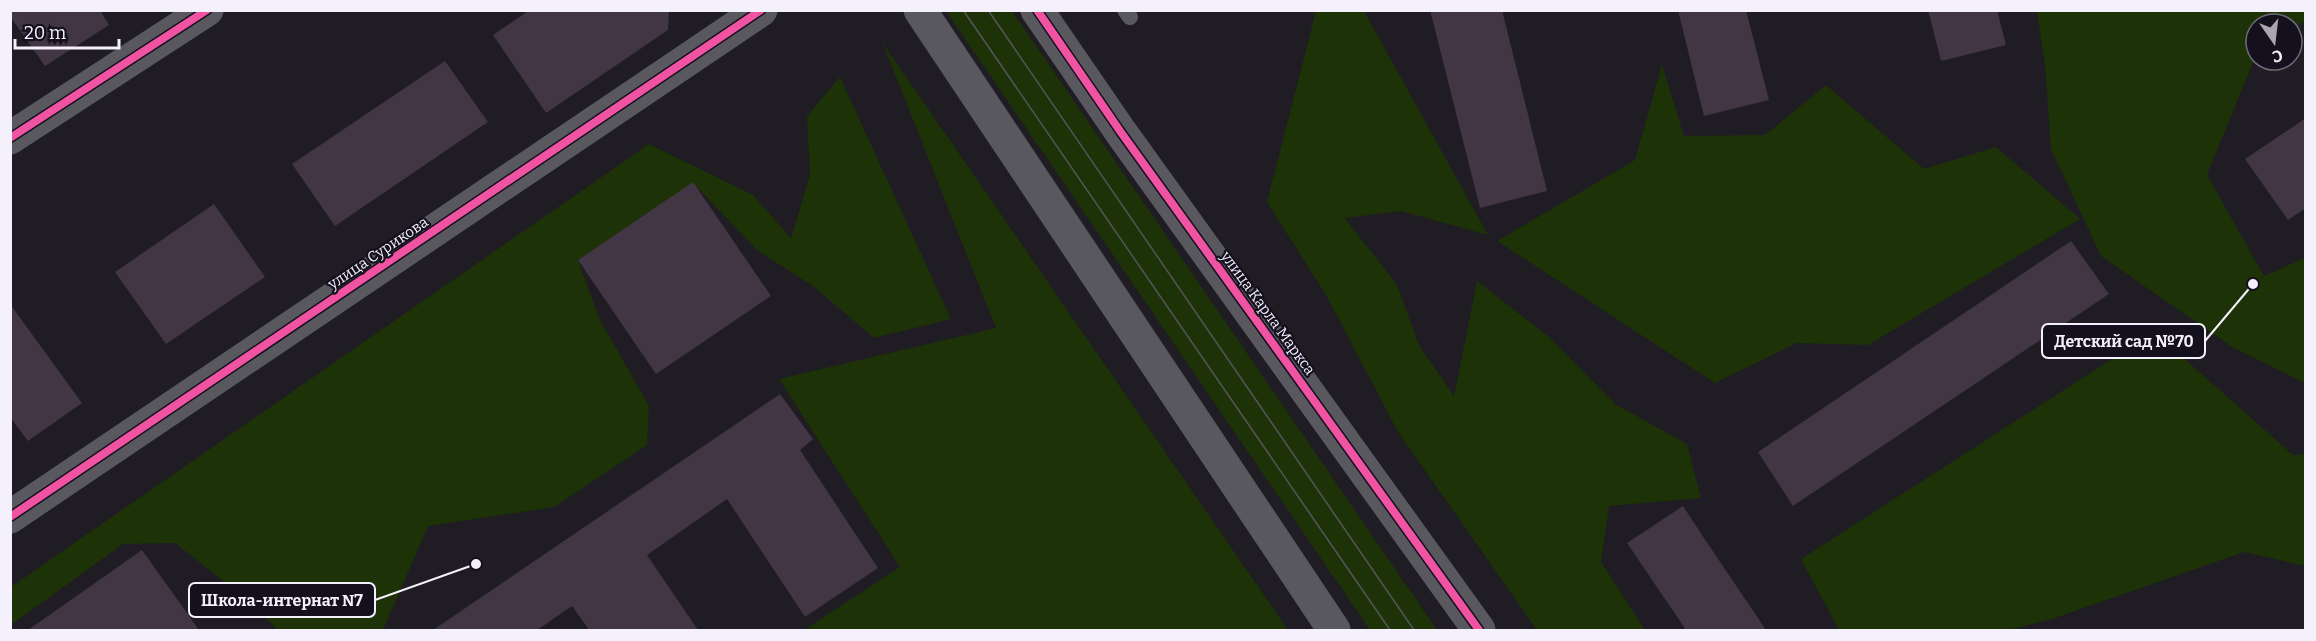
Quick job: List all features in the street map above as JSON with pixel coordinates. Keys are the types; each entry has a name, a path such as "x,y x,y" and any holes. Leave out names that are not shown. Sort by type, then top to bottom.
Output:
{"street":[{"path":"10,138 207,10"},
{"name":"улица Сурикова","path":"10,517 761,10"},
{"path":"920,10 1334,630"},
{"name":"улица Карла Маркса","path":"1037,10 1127,141 1479,630"}],"green space":[{"path":"946,11 1012,11 1437,630 1370,630"},
{"path":"1316,11 1364,11 1488,235 1401,211 1345,218 1397,285 1419,345 1454,396 1477,281 1548,336 1615,404 1687,444 1701,498 1609,506 1601,562 1645,630 1537,630 1398,432 1326,295 1267,202"},
{"path":"2037,11 2305,11 2304,22 2304,12 2244,12 2244,72 2249,72 2207,175 2264,276 2305,258 2305,383 2232,347 2101,256 2051,149 2045,65"},
{"path":"882,42 1288,630 804,630 900,567 779,379 996,328"},
{"path":"1662,65 1684,136 1765,135 1826,85 1924,169 1996,147 2080,219 1868,345 1797,343 1715,383 1497,241 1635,160"},
{"path":"840,77 951,319 874,338 813,286 758,251 693,183 578,260 599,318 649,406 647,445 554,507 428,526 384,628 377,630 278,630 240,594 175,543 123,544 11,625 11,587 649,144 753,195 791,238 810,175 807,116"},
{"path":"2154,332 2293,455 2305,454 2305,566 2244,552 2052,619 2008,630 1839,630 1801,559"}],"building":[{"path":"10,10 100,10 109,25 45,66 10,16"},
{"path":"530,10 669,10 668,30 546,113 493,35"},
{"path":"1430,10 1502,10 1547,191 1480,208"},
{"path":"1678,10 1746,10 1769,100 1704,116"},
{"path":"1928,10 1997,10 2006,45 1941,61"},
{"path":"445,61 488,122 335,226 292,164"},
{"path":"2306,118 2306,208 2288,220 2245,159"},
{"path":"693,182 771,296 656,374 578,260"},
{"path":"214,204 265,277 166,344 115,272"},
{"path":"2071,241 2109,294 1793,506 1758,452"},
{"path":"10,304 82,403 28,441 10,417"},
{"path":"780,394 813,439 800,450 878,568 805,617 727,499 647,555 698,630 589,630 572,606 537,630 433,630"},
{"path":"1683,506 1766,630 1686,630 1627,543"},
{"path":"142,550 199,630 28,630"}],"tram line":[{"path":"963,10 1390,630"},
{"path":"988,10 1414,630"}],"cycle path":[{"path":"10,138 207,10"},
{"path":"10,517 761,10"},
{"path":"1037,10 1120,131 1479,630"}],"place":[{"name":"Детский сад №70","path":"2253,284"},
{"name":"Школа-интернат N7","path":"476,564"}]}
